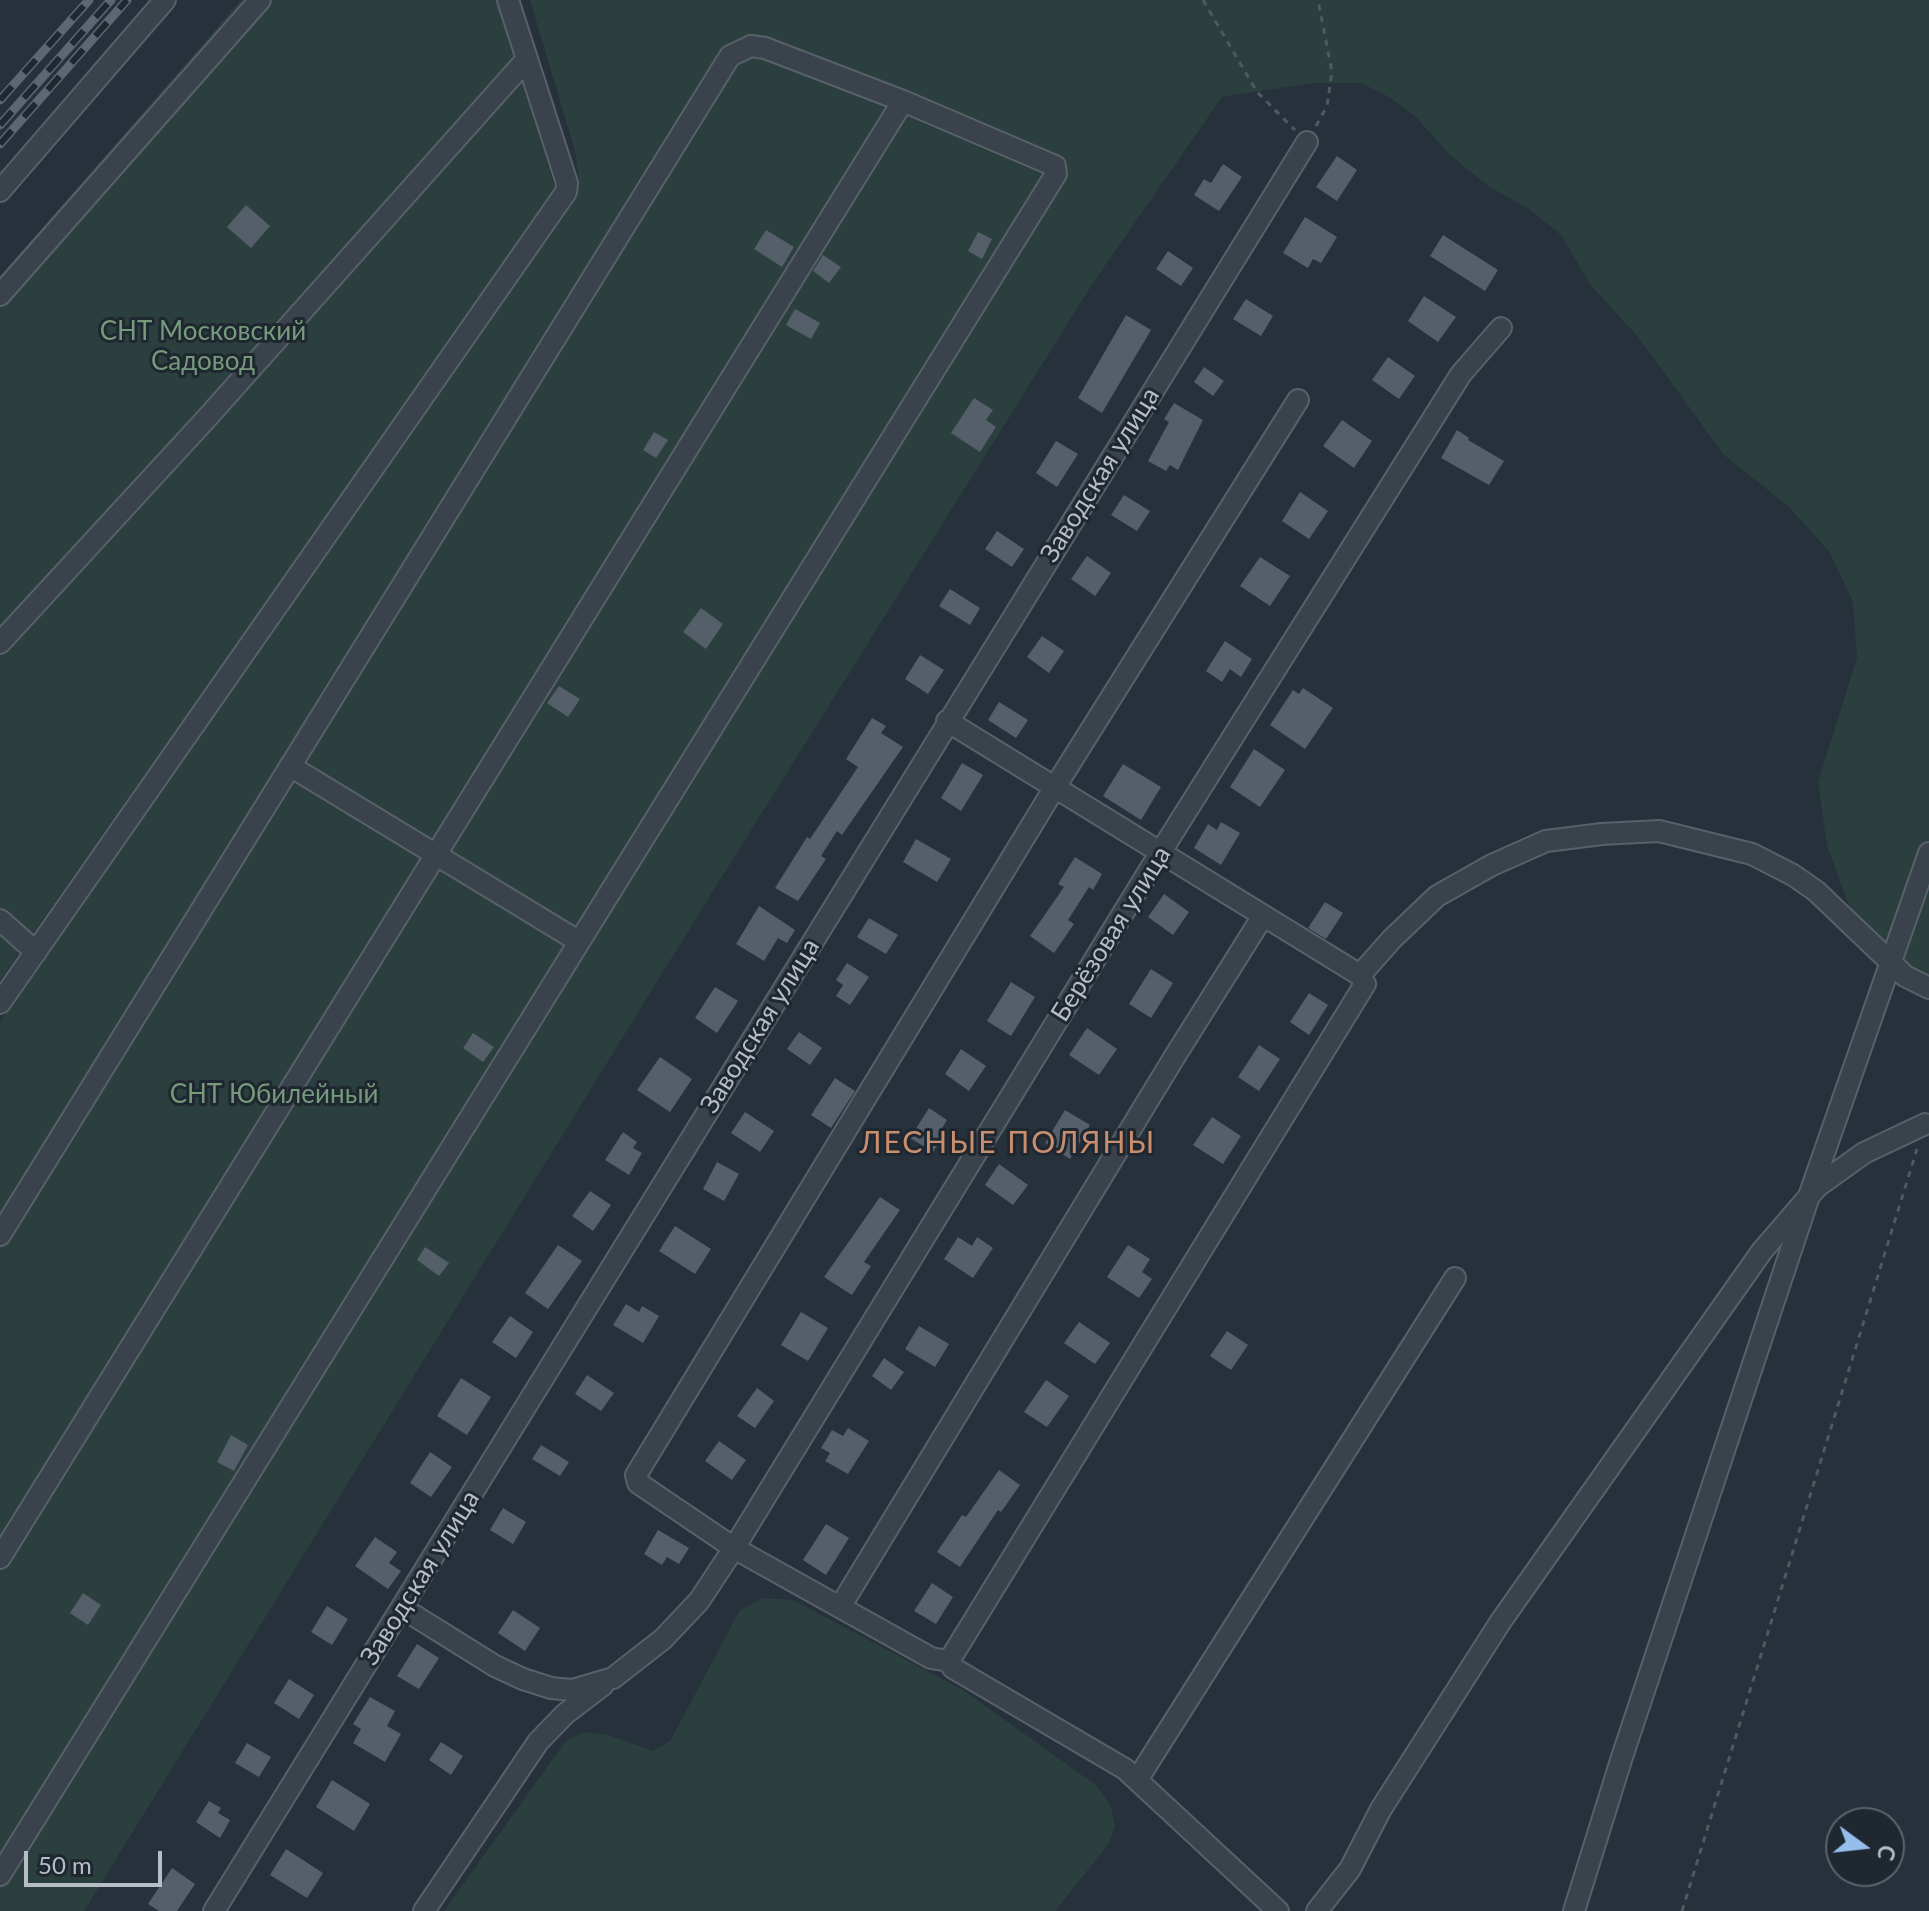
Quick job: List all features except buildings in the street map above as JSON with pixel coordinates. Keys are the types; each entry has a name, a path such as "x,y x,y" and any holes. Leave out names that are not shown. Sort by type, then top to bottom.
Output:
{"street":[{"path":"0,191 165,0"},
{"path":"0,295 260,0"},
{"path":"0,1003 562,199 567,183 508,0"},
{"path":"0,1235 730,56 751,46 765,48 903,101 1055,166 1056,174 0,1875"},
{"path":"0,643 206,419 527,59"},
{"path":"0,1558 903,101"},
{"name":"Заводская улица","path":"214,1911 1307,142"},
{"name":"Берёзовая улица","path":"424,1911 538,1742 565,1714 663,1639 699,1601 1160,853 1461,374 1501,328"},
{"path":"949,1661 931,1658 734,1548 638,1483 636,1475 1055,787 1298,400"},
{"path":"947,721 1360,975 1365,984 949,1661"},
{"path":"290,766 578,941"},
{"path":"1360,975 1437,896 1492,865 1546,841 1659,831 1752,854 1793,875 1816,891 1905,976 1929,988"},
{"path":"1574,1911 1622,1757 1808,1199 1929,853"},
{"path":"840,1607 1263,916"},
{"path":"0,920 36,952"},
{"path":"1317,1911 1350,1869 1381,1809 1501,1621 1762,1251 1818,1186 1864,1153 1925,1124"},
{"path":"1137,1780 1455,1278"},
{"path":"402,1608 495,1666 523,1679 551,1688 572,1690 613,1678"},
{"path":"949,1661 953,1668 1125,1769 1278,1911"}],"path":[{"path":"1203,0 1257,92 1307,142 1327,106 1332,72 1318,0"},
{"path":"1682,1911 1925,1124"}],"green space":[{"name":"СНТ Московский Садовод","path":"241,0 496,0 556,191 0,980 0,276"},
{"name":"СНТ Юбилейный","path":"530,0 1929,0 1929,984 1925,995 1891,978 1850,908 1827,846 1818,782 1857,658 1853,602 1829,551 1789,507 1724,455 1638,337 1589,283 1562,236 1528,208 1488,186 1449,154 1415,116 1389,97 1361,83 1313,83 1222,97 1093,283 710,896 84,1911 0,1911 0,1022 571,201 579,179 575,151"},
{"path":"762,1598 793,1600 963,1690 1097,1786 1111,1806 1115,1826 1109,1843 1055,1911 444,1911 565,1742 583,1732 608,1735 653,1751 670,1741 740,1610"}],"railway":[{"path":"0,100 89,0"},
{"path":"0,125 111,0"},
{"path":"0,144 127,0"}],"district":[{"name":"ЛЕСНЫЕ ПОЛЯНЫ","path":"1008,1143"}]}
